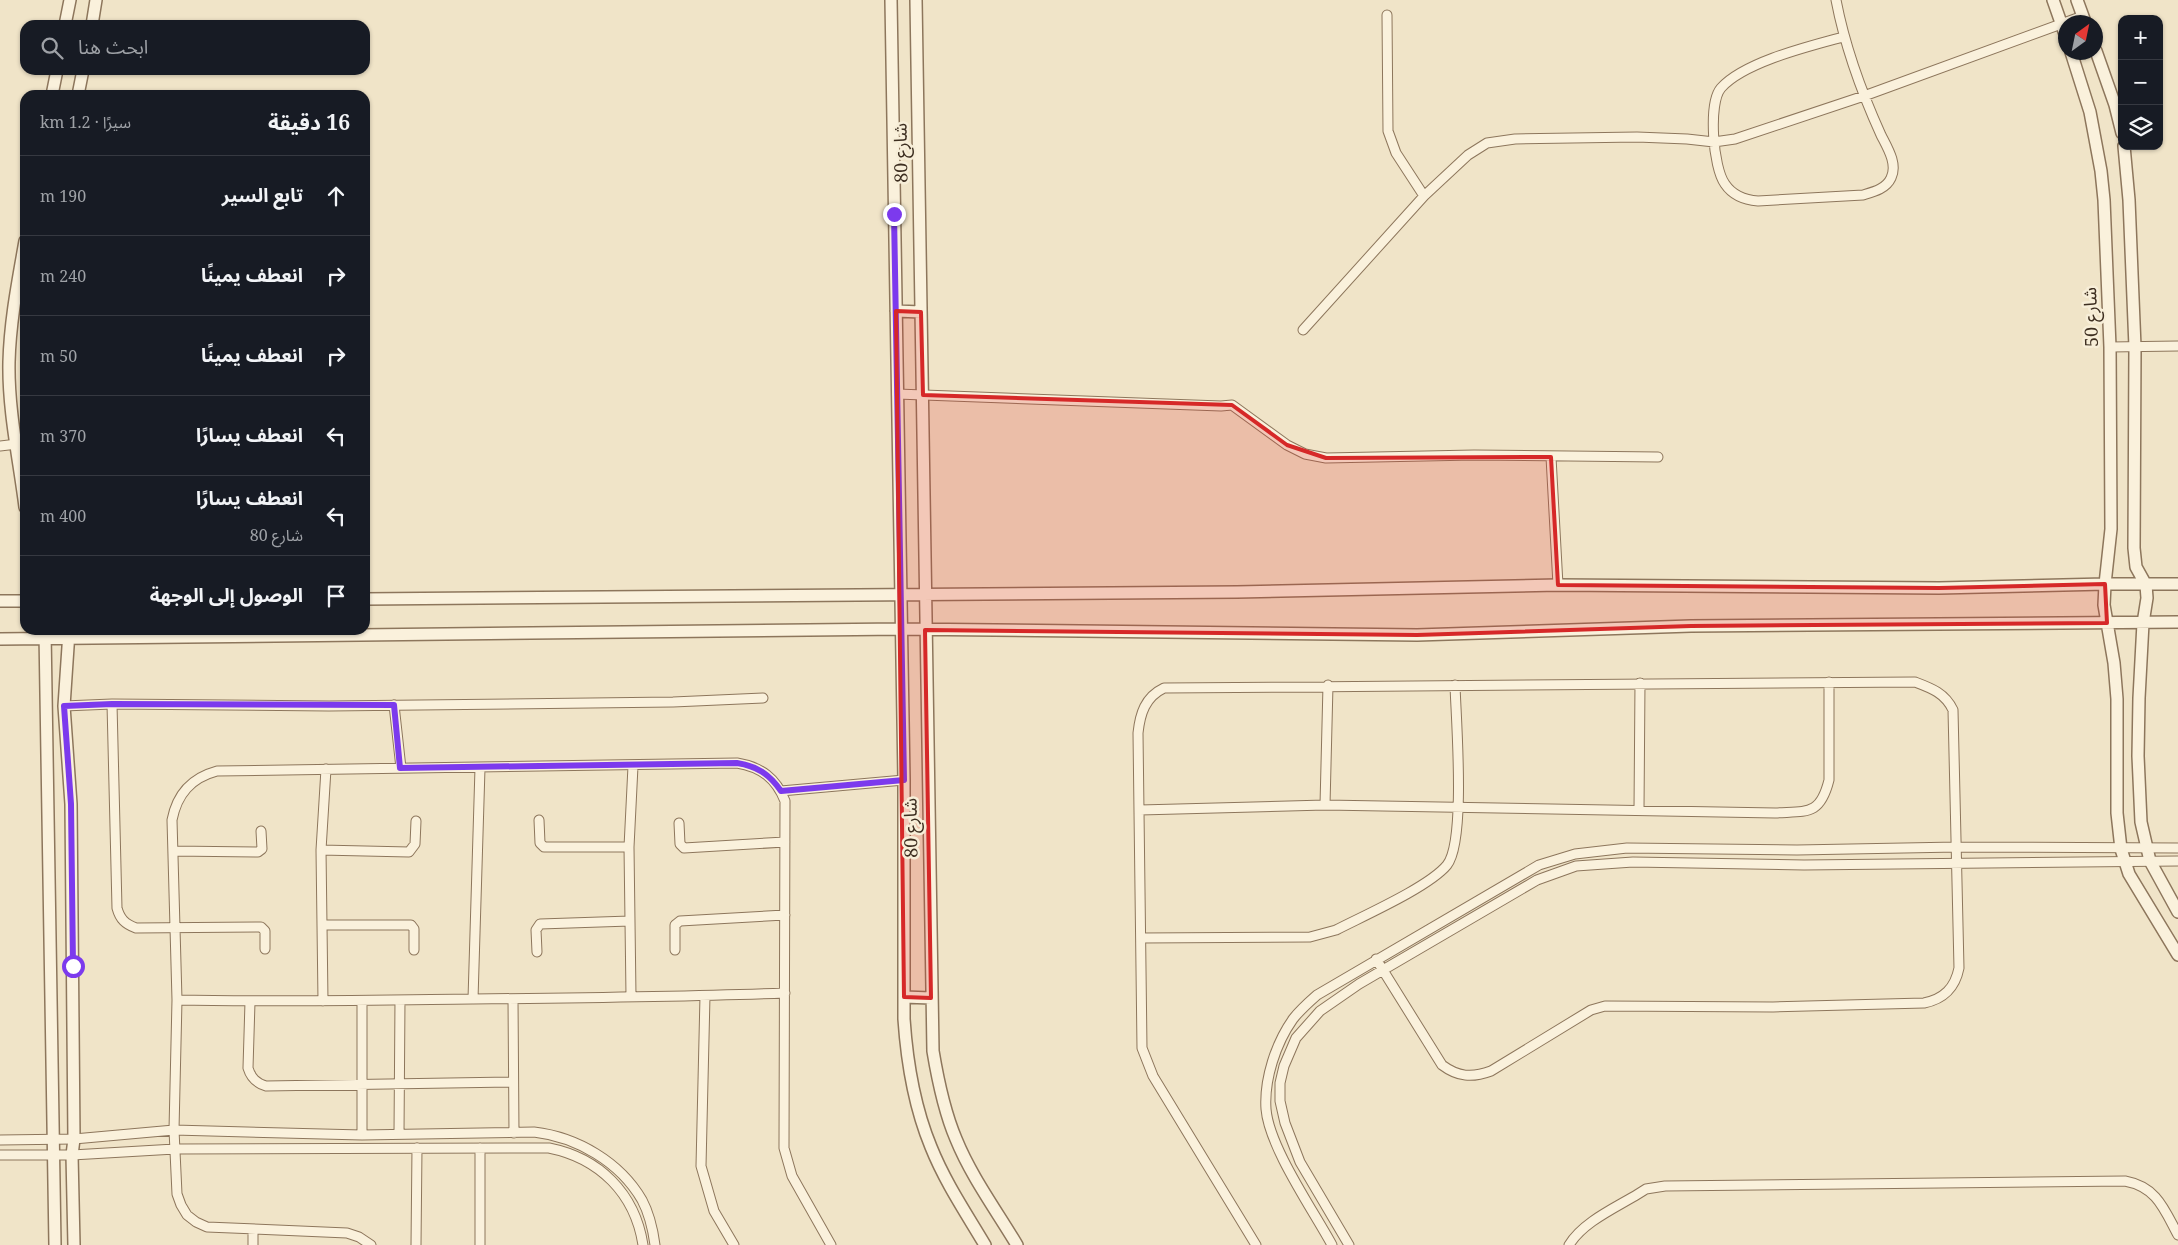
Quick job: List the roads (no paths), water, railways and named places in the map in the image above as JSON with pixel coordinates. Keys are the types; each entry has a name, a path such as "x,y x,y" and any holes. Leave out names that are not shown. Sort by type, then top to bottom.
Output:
{"street":[{"path":"66,20 70,0"},
{"path":"93,20 96,0"},
{"name":"شارع 80","path":"891,0 904,780 904,996 906,1052 920,1117 931,1148 985,1245"},
{"name":"شارع 80","path":"916,0 923,395 924,593 933,1051 938,1081 956,1140 970,1168 1017,1245"},
{"path":"1836,0 1843,37 1864,96 1892,157 1894,169 1891,178 1885,186 1862,195 1767,200 1742,198 1724,184 1716,162 1714,142 1716,98 1720,89 1747,70 1788,51 1843,37"},
{"path":"2053,0 2058,15"},
{"path":"2077,0 2082,15"},
{"path":"1387,15 1388,131 1396,153 1424,196"},
{"path":"1304,330 1424,196 1468,154 1487,143 1515,139 1637,138 1687,139 1714,142 1735,139 1864,96 2058,24"},
{"name":"شارع 50","path":"2074,60 2090,112 2101,170 2104,200 2110,347 2112,529 2104,584 2105,616 2114,663 2117,700 2117,813 2121,849 2124,862 2178,955"},
{"path":"2099,60 2118,119"},
{"path":"53,90 56,75"},
{"path":"79,90 82,75"},
{"path":"2124,150 2129,200 2135,348 2134,548 2136,567 2146,585 2138,756 2141,822 2149,855 2178,912"},
{"path":"20,270 12,316 9,364 20,468"},
{"path":"896,311 921,312"},
{"path":"2110,347 2178,346"},
{"path":"898,394 1221,406 1232,404 1287,445 1305,454 1326,458 1474,455 1658,457"},
{"path":"13,413 20,412"},
{"path":"0,446 17,444"},
{"path":"1552,457 1558,585"},
{"path":"370,599 1228,592 1558,585 1939,588 2178,584"},
{"path":"0,601 20,601"},
{"path":"370,632 901,629 1417,635 1710,626 2178,622"},
{"path":"0,639 36,635"},
{"path":"45,635 55,1245"},
{"path":"69,635 64,706 71,804 74,1245"},
{"path":"1140,810 1325,804 1775,813 1805,811 1818,806 1825,796 1829,780 1829,682"},
{"path":"1256,1245 1153,1076 1142,1048 1138,734 1140,715 1149,699 1156,692 1164,688 1328,685 1915,682 1940,693 1949,701 1953,710 1958,848 1959,968 1957,978 1946,995 1937,1000 1924,1003 1773,1007 1605,1006 1591,1010 1491,1072 1477,1076 1465,1076 1452,1072 1442,1065 1376,959"},
{"path":"1639,810 1640,684"},
{"path":"1325,804 1328,685"},
{"path":"1141,938 1310,937 1336,930 1416,888 1440,873 1448,864 1453,853 1459,808 1455,685"},
{"path":"64,706 112,704 394,705 673,702 763,698"},
{"path":"112,704 117,908 123,921 136,928 261,927 264,931 265,949"},
{"path":"394,705 400,768"},
{"path":"371,1245 359,1237 347,1233 207,1227 187,1215 177,1194 174,1130 177,1000 173,851 174,810 183,792 198,778 217,771 737,763 750,765 763,771 773,780 785,801 784,1148 792,1176 831,1245"},
{"path":"631,996 629,846 633,766"},
{"path":"473,999 480,768"},
{"path":"323,1001 321,850 326,769"},
{"path":"781,791 904,780"},
{"path":"539,820 540,843 544,847 629,846"},
{"path":"321,850 409,852 415,844 416,821"},
{"path":"679,823 680,844 684,848 785,842"},
{"path":"173,851 260,852 262,849 261,831"},
{"path":"1332,1245 1276,1145 1266,1109 1269,1076 1282,1038 1294,1018 1317,995 1538,865 1574,854 1628,848 1797,850 1958,848 2121,849 2178,860"},
{"path":"1349,1245 1291,1144 1280,1102 1280,1083 1296,1038 1320,1011 1384,970 1538,880 1576,866 1676,862 1804,865 1958,862 2124,862 2178,848"},
{"path":"675,950 675,925 680,920 785,915"},
{"path":"537,952 536,930 540,924 630,922"},
{"path":"322,925 411,925 414,929 414,950"},
{"path":"177,1000 250,1002 513,999 785,993"},
{"path":"705,996 701,1166 714,1211 734,1245"},
{"path":"904,996 931,998"},
{"path":"513,999 514,1133"},
{"path":"362,1000 362,1135"},
{"path":"399,1134 400,1000"},
{"path":"250,1002 248,1062 250,1075 254,1080 266,1086 513,1082"},
{"path":"0,1140 74,1139 174,1130 362,1135 514,1133 555,1135 583,1146 609,1163 628,1181 643,1202 655,1245"},
{"path":"416,1245 417,1148"},
{"path":"480,1148 480,1245"},
{"path":"0,1155 54,1156 175,1149 549,1148 583,1158 598,1168 623,1194 638,1223 644,1245"},
{"path":"1569,1245 1574,1236 1583,1229 1646,1189 1665,1186 2125,1181 2137,1183 2156,1196 2178,1235"},
{"path":"253,1230 253,1245"}]}
